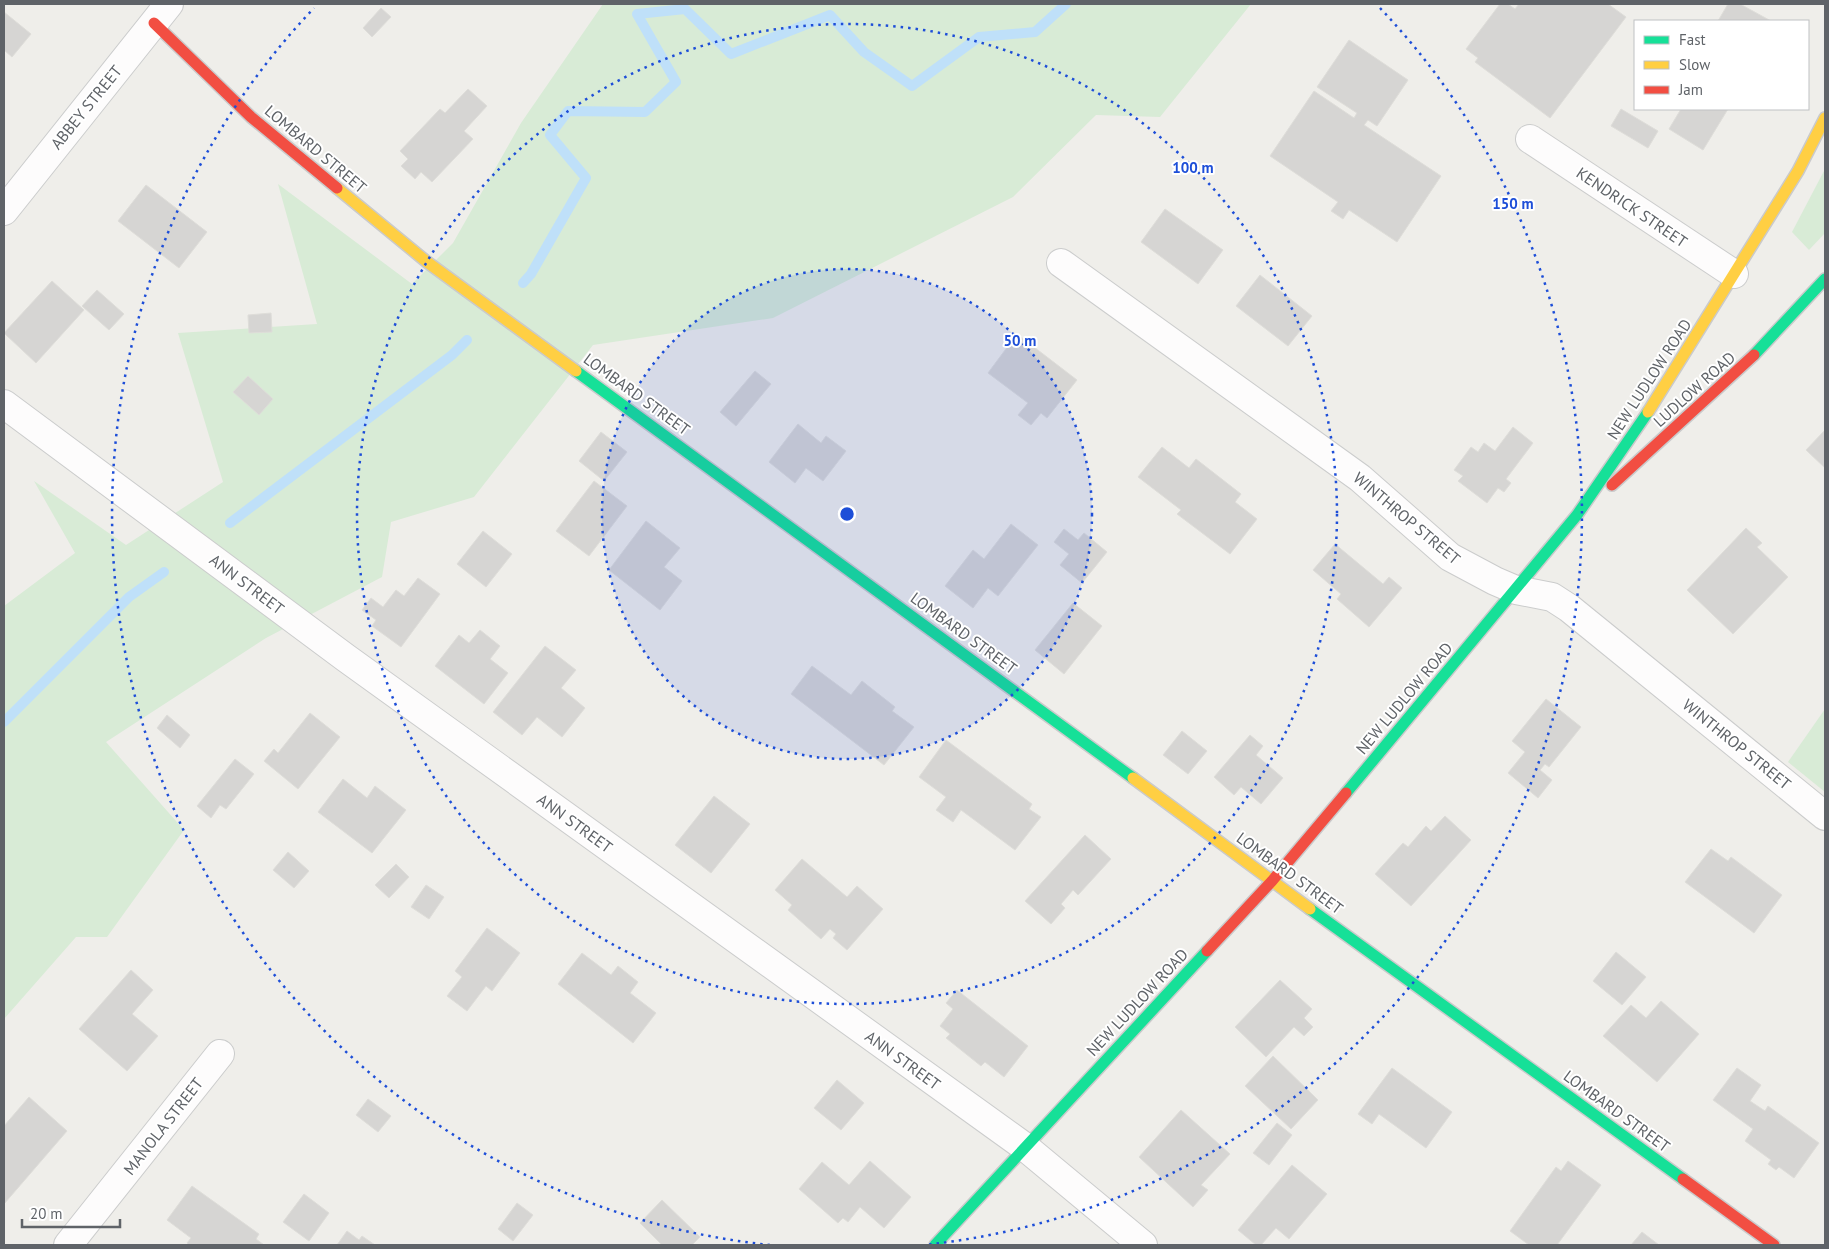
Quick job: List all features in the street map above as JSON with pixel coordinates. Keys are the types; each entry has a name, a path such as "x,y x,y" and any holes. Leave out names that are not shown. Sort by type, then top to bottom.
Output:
{"street":[{"name":"ABBEY STREET","path":"4,211 161,13"},
{"name":"LOMBARD STREET","path":"161,13 251,117 427,262 1022,695 1272,881 1774,1245"},
{"name":"NEW LUDLOW ROAD","path":"936,1245 1272,881 1577,516 1640,426 1798,171 1825,118"},
{"name":"KENDRICK STREET","path":"1530,139 1734,274"},
{"name":"WINTHROP STREET","path":"1061,264 1360,478 1450,557 1474,572 1516,590 1552,597 1569,608 1825,816"},
{"name":"LUDLOW ROAD","path":"1577,516 1739,371 1825,279"},
{"name":"ANN STREET","path":"4,404 362,670 1025,1147 1143,1245"},
{"name":"MANOLA STREET","path":"70,1245 220,1054"}],"green space":[{"path":"603,4 1251,4 1160,117 1096,115 1013,197 773,318 593,345 474,497 391,522 382,577 266,638 106,742 184,830 107,937 76,937 4,1019 4,606 75,553 34,481 126,545 223,482 178,333 317,324 278,184 412,284 453,243 521,123"},
{"path":"1825,169 1825,233 1809,250 1792,232"},
{"path":"1825,709 1825,792 1788,762"}],"building":[{"path":"1500,4 1508,4 1515,9 1519,4 1608,4 1626,17 1550,118 1475,62 1478,58 1466,49"},
{"path":"1728,4 1740,4 1769,20 1719,20"},
{"path":"381,8 391,17 372,37 363,28"},
{"path":"4,12 31,34 12,57 4,50"},
{"path":"1349,40 1408,80 1377,126 1368,120 1364,125 1441,176 1397,242 1349,210 1343,219 1331,211 1338,202 1270,156 1314,91 1354,118 1357,113 1317,87"},
{"path":"468,89 487,106 464,131 473,139 432,182 421,172 415,179 401,166 408,159 400,151 440,109 445,113"},
{"path":"1621,109 1658,131 1648,148 1611,126"},
{"path":"1680,110 1727,110 1703,150 1669,129"},
{"path":"146,185 207,232 179,268 118,221"},
{"path":"1165,209 1223,250 1198,284 1141,242"},
{"path":"1260,275 1312,316 1288,346 1236,306"},
{"path":"52,281 84,310 36,363 4,333"},
{"path":"97,290 124,314 109,330 82,306"},
{"path":"271,313 272,332 249,333 248,315"},
{"path":"1017,334 1077,380 1047,418 1041,413 1031,425 1018,415 1028,403 988,373"},
{"path":"755,371 771,384 736,426 720,412"},
{"path":"248,376 273,399 259,415 233,392"},
{"path":"798,424 821,443 826,436 846,451 823,481 806,468 795,483 769,462"},
{"path":"1513,427 1533,443 1506,479 1511,483 1504,492 1498,488 1487,503 1458,481 1463,476 1454,470 1471,447 1478,452 1484,443 1495,451"},
{"path":"1825,430 1825,468 1806,450"},
{"path":"601,432 627,452 604,481 579,461"},
{"path":"1162,447 1189,468 1196,459 1241,494 1235,502 1257,519 1230,554 1177,514 1181,510 1138,477"},
{"path":"594,481 627,506 589,556 556,531"},
{"path":"646,521 680,548 664,567 682,581 660,610 609,570"},
{"path":"1011,524 1038,545 998,596 988,588 973,608 945,586 973,550 984,559"},
{"path":"1746,528 1762,543 1757,547 1788,577 1733,634 1687,590"},
{"path":"1064,529 1078,540 1084,533 1107,552 1082,583 1060,565 1069,554 1054,542"},
{"path":"483,531 512,554 486,587 457,564"},
{"path":"1335,544 1383,584 1389,577 1402,588 1369,627 1337,599 1341,594 1313,570"},
{"path":"418,578 440,594 401,647 372,626 376,620 362,610 371,598 383,607 396,590 404,596"},
{"path":"1073,603 1102,626 1064,674 1035,650"},
{"path":"480,630 500,646 490,659 508,673 484,704 435,666 459,635 469,643"},
{"path":"545,646 576,670 561,688 585,708 562,737 537,717 522,735 493,712"},
{"path":"812,666 851,695 862,681 895,707 892,711 914,727 884,765 791,694"},
{"path":"1546,699 1581,727 1549,767 1545,764 1540,770 1552,780 1538,798 1508,773 1525,752 1512,741"},
{"path":"310,713 340,737 298,789 264,761 274,749 278,753"},
{"path":"167,715 190,735 180,748 157,728"},
{"path":"1182,731 1207,751 1188,774 1163,755"},
{"path":"1250,735 1263,746 1256,755 1283,778 1261,804 1241,787 1234,795 1214,777"},
{"path":"946,740 1032,804 1029,809 1041,817 1015,850 961,810 953,822 936,810 946,797 919,777"},
{"path":"235,759 254,774 226,809 220,805 211,818 197,806"},
{"path":"343,779 367,798 375,786 406,810 372,853 318,812"},
{"path":"714,796 750,824 711,873 675,845"},
{"path":"1445,816 1471,840 1411,906 1375,874 1403,843 1408,847 1426,826 1431,831"},
{"path":"1085,835 1111,859 1078,895 1073,890 1061,904 1065,908 1051,924 1025,901"},
{"path":"1711,849 1728,861 1731,857 1782,895 1754,933 1685,882"},
{"path":"288,852 309,871 294,888 273,870"},
{"path":"802,859 847,897 857,886 883,909 847,950 833,938 836,934 830,929 821,939 788,910 792,905 775,890"},
{"path":"396,864 409,877 389,898 375,885"},
{"path":"426,885 444,897 429,919 411,907"},
{"path":"487,928 520,953 492,991 486,986 467,1011 447,996 462,977 455,971"},
{"path":"1616,952 1646,977 1622,1005 1593,981"},
{"path":"582,953 611,975 618,966 638,982 630,993 656,1013 633,1043 558,984"},
{"path":"131,970 153,990 132,1014 158,1036 127,1071 79,1029"},
{"path":"1280,980 1312,1009 1304,1018 1313,1027 1304,1036 1294,1027 1266,1057 1235,1027"},
{"path":"957,990 1028,1046 1004,1077 985,1062 981,1066 946,1038 950,1034 940,1026 953,1009 946,1003"},
{"path":"1661,1001 1699,1034 1657,1082 1603,1036 1631,1005 1646,1018"},
{"path":"1273,1056 1318,1100 1291,1129 1245,1086"},
{"path":"1392,1068 1452,1112 1426,1148 1379,1114 1372,1124 1358,1114"},
{"path":"1737,1068 1761,1085 1750,1101 1765,1111 1768,1106 1819,1143 1794,1178 1779,1167 1776,1170 1768,1164 1771,1160 1745,1141 1753,1129 1713,1100"},
{"path":"837,1080 864,1103 841,1130 814,1108"},
{"path":"29,1097 67,1131 4,1204 4,1126"},
{"path":"368,1099 391,1116 378,1132 356,1115"},
{"path":"1181,1110 1230,1154 1201,1185 1208,1190 1193,1207 1139,1157"},
{"path":"1277,1123 1292,1135 1269,1165 1253,1153"},
{"path":"870,1161 911,1197 884,1228 860,1207 848,1222 843,1218 838,1223 799,1189 822,1162 849,1185"},
{"path":"1568,1161 1601,1185 1557,1245 1529,1245 1510,1231 1556,1167 1561,1171"},
{"path":"1292,1165 1327,1194 1289,1239 1276,1228 1261,1245 1256,1245 1238,1230"},
{"path":"192,1186 259,1234 256,1239 264,1245 189,1245 187,1243 191,1238 167,1220"},
{"path":"304,1194 329,1213 309,1241 283,1222"},
{"path":"662,1200 700,1237 692,1245 662,1245 640,1223"},
{"path":"517,1203 533,1215 513,1241 498,1229"},
{"path":"347,1231 359,1240 362,1236 375,1245 337,1245"},
{"path":"1642,1232 1659,1245 1631,1245"}],"waterway":[{"path":"523,283 531,274 586,178 550,135 568,111 645,112 676,82 637,14 685,9 731,54 830,15 864,52 912,86 979,37 1035,32 1066,4"},
{"path":"230,523 452,355 467,340"},
{"path":"4,722 129,597 164,572"}],"traffic: fast":[{"path":"1754,355 1825,279"},
{"path":"576,371 1133,778"},
{"path":"1346,793 1577,515 1648,412"},
{"path":"1310,909 1683,1179"},
{"path":"935,1245 1207,951"}],"traffic: slow":[{"path":"1648,412 1798,171 1825,118"},
{"path":"337,188 427,262 576,371"},
{"path":"1133,778 1310,909"}],"traffic: jam":[{"path":"154,23 251,117 337,188"},
{"path":"1612,485 1754,355"},
{"path":"1207,951 1272,881 1346,793"},
{"path":"1683,1179 1774,1245"}]}
